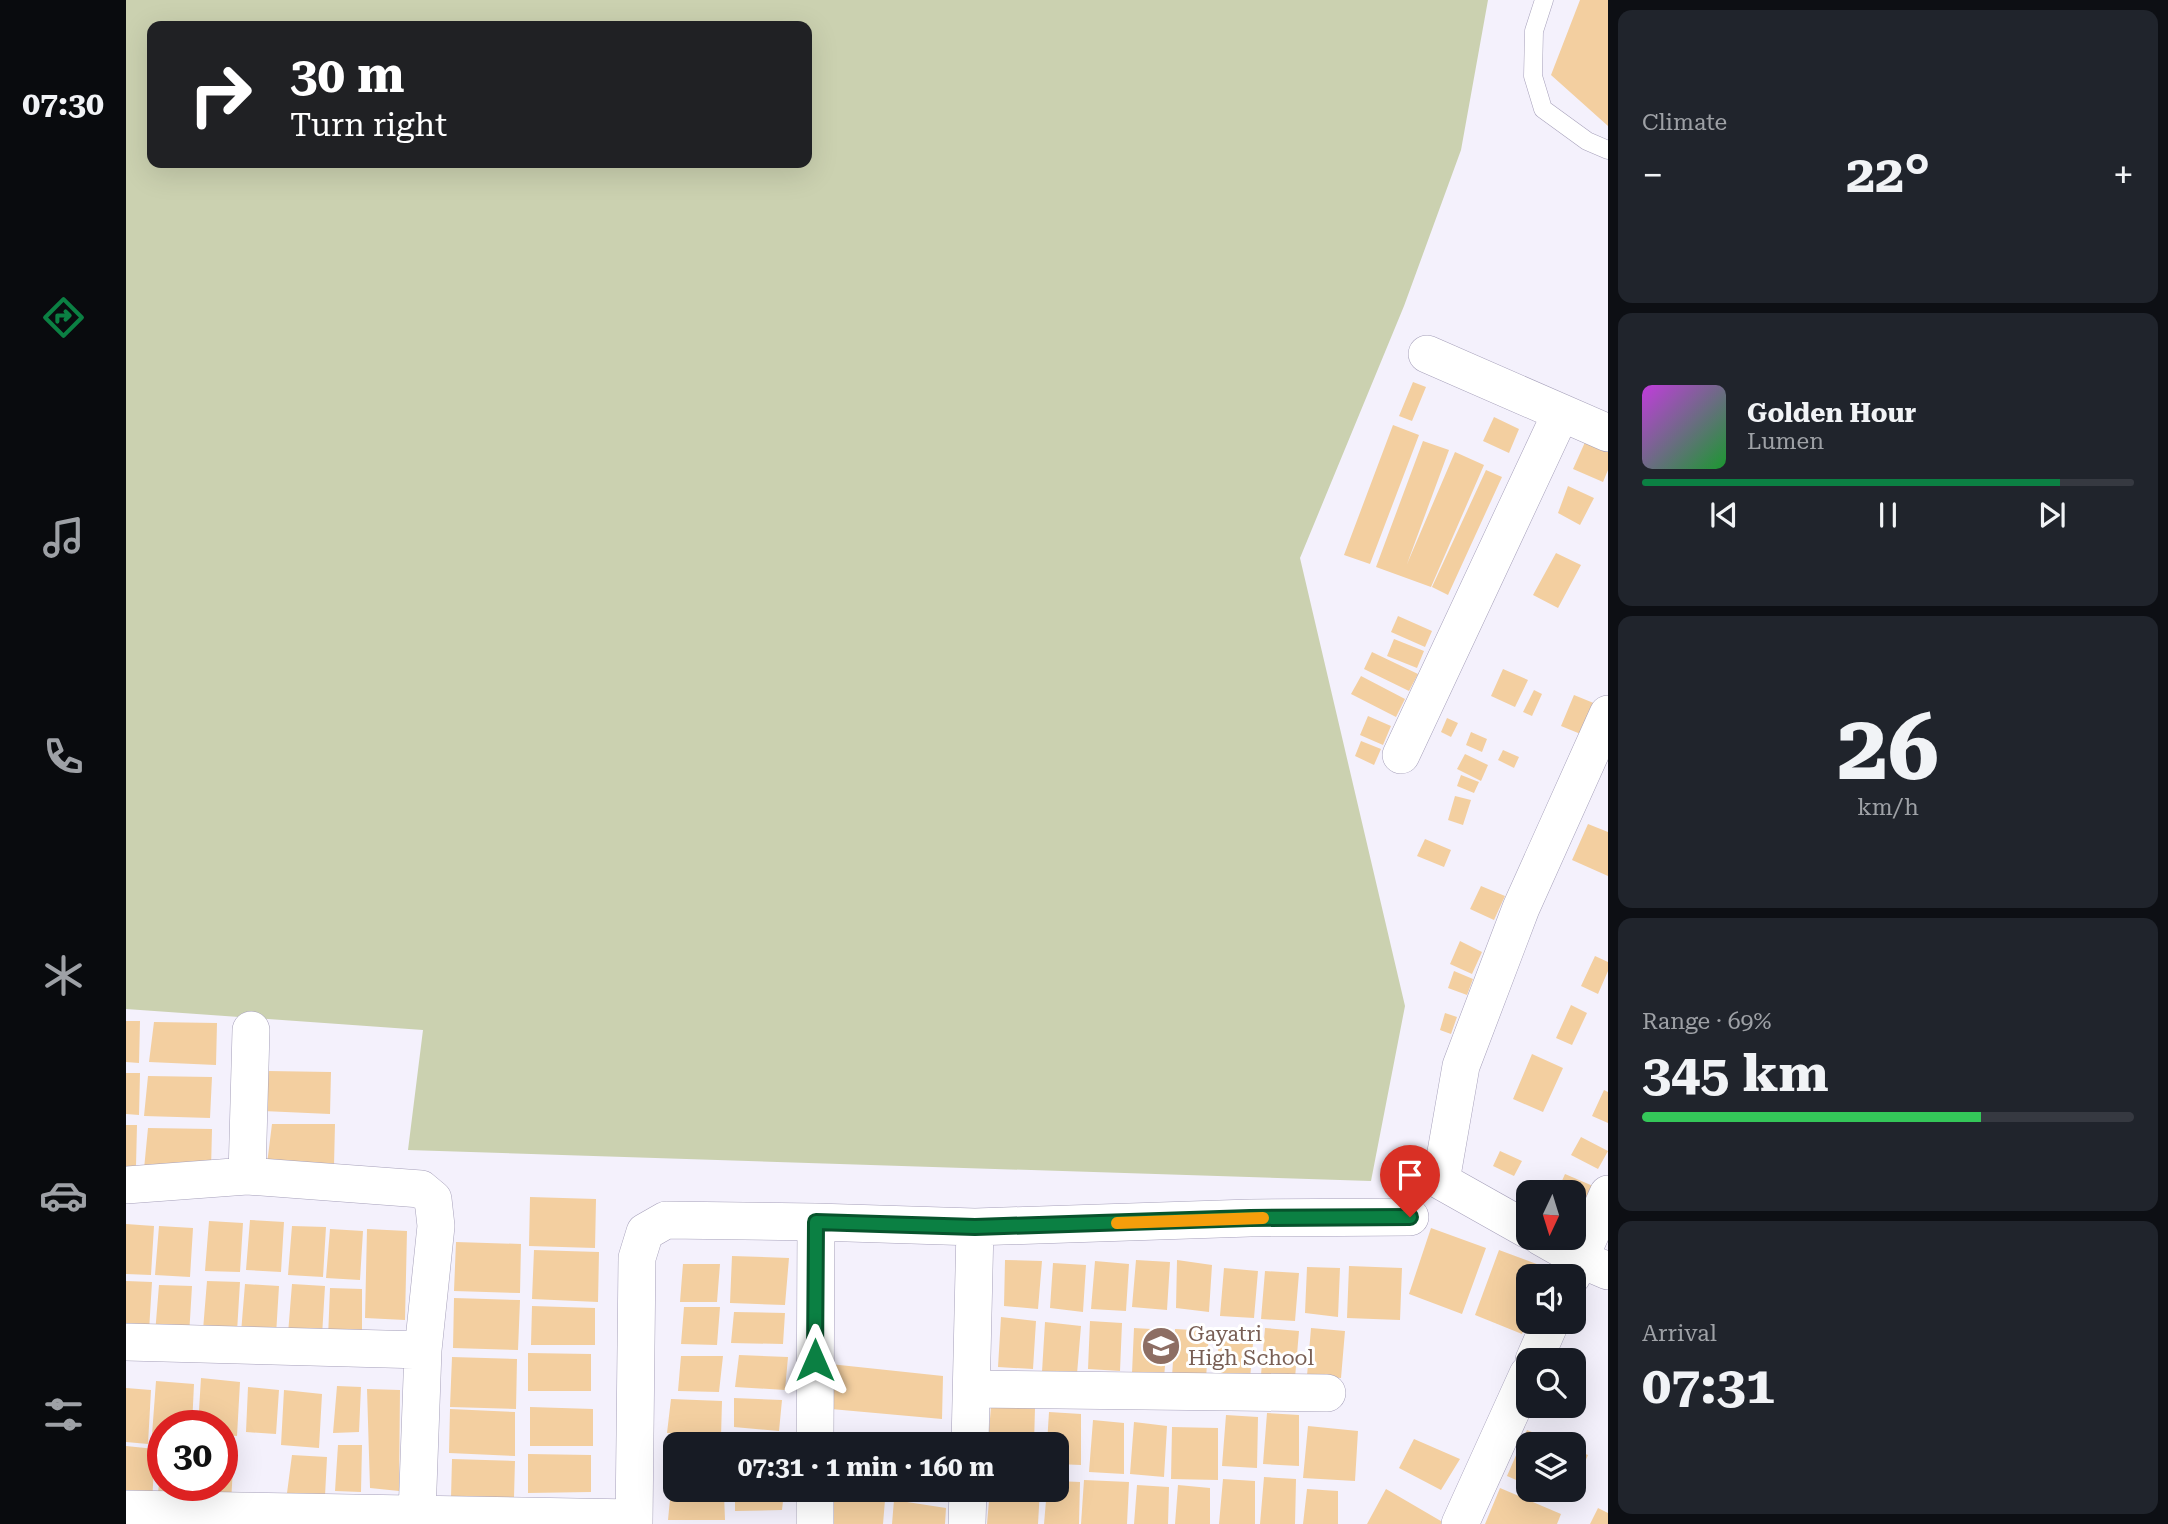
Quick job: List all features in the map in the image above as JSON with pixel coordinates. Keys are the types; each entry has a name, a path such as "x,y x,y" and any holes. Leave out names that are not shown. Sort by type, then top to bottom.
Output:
{"street":[{"path":"1427,354 1608,433"},
{"path":"1401,755 1562,413"},
{"path":"1516,1223 1441,1181 1461,1066 1521,908 1608,714"},
{"path":"247,1176 251,1030"},
{"path":"126,1185 247,1176 421,1189 433,1199 436,1226 423,1350 417,1515"},
{"path":"1586,1268 1608,1194"},
{"path":"126,1509 634,1521 638,1258 645,1232 666,1220 975,1227 1250,1218 1410,1217"},
{"path":"815,1432 816,1222"},
{"path":"970,1432 975,1227"},
{"path":"1560,1250 1580,1264"},
{"path":"126,1342 423,1350"},
{"path":"972,1390 1327,1393"},
{"path":"1460,1524 1516,1400"},
{"path":"815,1502 815,1524"},
{"path":"967,1524 968,1502"}],"lane":[{"path":"1544,0 1534,31 1533,76 1543,109 1587,141 1608,150"}],"green space":[{"path":"126,0 1488,0 1461,150 1404,306 1300,558 1405,1006 1371,1181 408,1150 423,1030 126,1009"}],"building":[{"path":"1580,0 1608,0 1608,126 1551,75"},
{"path":"1413,382 1426,387 1412,421 1399,416"},
{"path":"1494,417 1519,429 1509,453 1483,441"},
{"path":"1393,425 1419,435 1370,564 1344,555"},
{"path":"1586,440 1608,450 1608,470 1603,482 1573,469"},
{"path":"1423,441 1449,450 1407,564 1455,452 1484,465 1431,587 1376,567"},
{"path":"1486,470 1502,477 1448,595 1432,587"},
{"path":"1568,486 1594,498 1580,525 1558,513"},
{"path":"1556,553 1581,565 1558,608 1533,595"},
{"path":"1398,616 1432,631 1425,647 1391,632"},
{"path":"1394,639 1424,651 1417,668 1387,656"},
{"path":"1372,652 1418,674 1409,691 1364,669"},
{"path":"1503,669 1528,680 1515,707 1491,696"},
{"path":"1361,676 1405,699 1396,717 1351,694"},
{"path":"1534,690 1542,694 1532,716 1523,712"},
{"path":"1574,695 1596,704 1583,735 1561,726"},
{"path":"1368,716 1391,726 1383,745 1360,735"},
{"path":"1447,718 1458,723 1451,737 1441,732"},
{"path":"1471,732 1487,739 1482,752 1466,745"},
{"path":"1361,741 1381,749 1374,765 1355,756"},
{"path":"1503,750 1519,757 1514,768 1498,760"},
{"path":"1465,754 1488,765 1481,781 1457,769"},
{"path":"1461,775 1479,782 1474,793 1457,786"},
{"path":"1455,796 1471,800 1463,825 1448,820"},
{"path":"1588,824 1608,832 1608,876 1572,860"},
{"path":"1425,839 1451,850 1444,867 1417,856"},
{"path":"1481,886 1505,896 1494,920 1470,909"},
{"path":"1460,941 1482,952 1472,974 1450,964"},
{"path":"1595,956 1608,962 1608,971 1598,994 1581,986"},
{"path":"1454,971 1473,979 1467,995 1448,988"},
{"path":"1571,1005 1587,1013 1572,1045 1556,1038"},
{"path":"1445,1013 1457,1017 1451,1034 1440,1030"},
{"path":"126,1021 140,1021 139,1063 126,1062"},
{"path":"154,1022 217,1023 216,1065 149,1062"},
{"path":"1532,1054 1563,1068 1543,1112 1513,1099"},
{"path":"268,1071 331,1072 330,1114 263,1111"},
{"path":"126,1073 140,1073 139,1115 126,1114"},
{"path":"148,1076 212,1077 210,1118 144,1116"},
{"path":"1604,1090 1608,1092 1608,1123 1592,1116"},
{"path":"272,1124 335,1124 334,1166 267,1164"},
{"path":"126,1125 137,1125 136,1166 126,1166"},
{"path":"148,1128 212,1129 211,1170 144,1169"},
{"path":"1581,1137 1608,1151 1598,1169 1571,1155"},
{"path":"1500,1151 1522,1161 1514,1176 1493,1166"},
{"path":"1565,1174 1579,1180 1562,1180"},
{"path":"1586,1183 1593,1186 1586,1202"},
{"path":"530,1197 596,1199 595,1248 529,1246"},
{"path":"250,1220 284,1222 281,1272 246,1270"},
{"path":"209,1221 243,1223 240,1272 205,1271"},
{"path":"126,1224 154,1226 151,1275 126,1274"},
{"path":"159,1226 193,1228 190,1277 155,1275"},
{"path":"292,1226 326,1227 323,1277 288,1275"},
{"path":"1431,1228 1486,1248 1462,1314 1409,1294"},
{"path":"330,1229 363,1231 360,1280 326,1278"},
{"path":"367,1229 407,1231 405,1320 365,1318"},
{"path":"456,1242 521,1244 520,1293 454,1291"},
{"path":"534,1250 599,1252 598,1302 532,1299"},
{"path":"1499,1250 1537,1264 1516,1264 1516,1332 1475,1315"},
{"path":"732,1256 789,1258 785,1305 730,1303"},
{"path":"1005,1260 1042,1261 1038,1309 1004,1306"},
{"path":"1136,1260 1170,1262 1167,1310 1132,1307"},
{"path":"1177,1260 1212,1265 1209,1312 1176,1308"},
{"path":"1095,1261 1129,1264 1126,1311 1091,1309"},
{"path":"1053,1263 1086,1265 1083,1312 1050,1308"},
{"path":"683,1264 720,1264 717,1302 680,1302"},
{"path":"1349,1266 1402,1268 1400,1320 1347,1318"},
{"path":"1307,1267 1340,1268 1338,1317 1305,1313"},
{"path":"1224,1268 1258,1271 1254,1318 1220,1316"},
{"path":"1265,1271 1299,1273 1295,1321 1261,1319"},
{"path":"126,1281 152,1282 149,1331 126,1330"},
{"path":"207,1281 240,1282 237,1332 203,1330"},
{"path":"245,1284 279,1286 276,1335 241,1333"},
{"path":"292,1284 325,1286 322,1336 288,1334"},
{"path":"159,1285 192,1286 189,1336 155,1334"},
{"path":"330,1288 362,1289 362,1339 328,1338"},
{"path":"454,1298 520,1300 518,1350 453,1348"},
{"path":"532,1306 595,1308 595,1345 531,1345"},
{"path":"684,1307 720,1307 717,1345 681,1344"},
{"path":"734,1312 785,1313 783,1344 731,1343"},
{"path":"1001,1317 1036,1321 1033,1369 998,1367"},
{"path":"1090,1321 1122,1323 1120,1371 1088,1369"},
{"path":"1045,1322 1081,1326 1077,1374 1042,1372"},
{"path":"1134,1328 1168,1330 1164,1378 1132,1373"},
{"path":"1265,1328 1299,1331 1295,1378 1261,1375"},
{"path":"1311,1328 1345,1331 1341,1378 1307,1376"},
{"path":"1175,1329 1209,1331 1206,1379 1172,1377"},
{"path":"1220,1329 1254,1332 1250,1379 1216,1376"},
{"path":"528,1353 591,1354 591,1391 528,1391"},
{"path":"739,1355 788,1357 785,1390 735,1387"},
{"path":"681,1356 723,1356 719,1392 678,1391"},
{"path":"452,1357 517,1359 516,1409 450,1407"},
{"path":"830,1364 943,1376 942,1419 831,1409"},
{"path":"201,1378 240,1382 238,1418 238,1410 199,1410"},
{"path":"156,1381 194,1384 193,1410 154,1410"},
{"path":"337,1386 361,1387 359,1432 333,1433"},
{"path":"248,1387 279,1390 276,1434 246,1432"},
{"path":"126,1388 151,1390 150,1410 147,1410 147,1444 126,1442"},
{"path":"367,1389 400,1390 399,1491 370,1488"},
{"path":"284,1390 322,1394 319,1448 281,1445"},
{"path":"734,1398 782,1400 779,1431 734,1427"},
{"path":"671,1399 722,1401 721,1432 667,1432"},
{"path":"991,1406 1035,1408 1034,1432 989,1432"},
{"path":"530,1407 593,1409 593,1446 530,1446"},
{"path":"450,1409 515,1412 515,1456 449,1453"},
{"path":"1049,1412 1081,1414 1081,1465 1069,1464 1069,1432 1048,1432"},
{"path":"1267,1413 1299,1415 1299,1466 1263,1464"},
{"path":"1226,1415 1258,1417 1257,1468 1222,1466"},
{"path":"1093,1420 1124,1423 1124,1474 1089,1472"},
{"path":"1134,1422 1167,1426 1164,1477 1130,1474"},
{"path":"1308,1426 1358,1431 1355,1481 1303,1478"},
{"path":"1172,1427 1218,1428 1218,1480 1171,1479"},
{"path":"1414,1439 1460,1459 1441,1490 1399,1468"},
{"path":"338,1445 362,1445 361,1492 335,1491"},
{"path":"126,1446 147,1448 147,1501 152,1503 126,1500"},
{"path":"528,1454 591,1455 591,1492 528,1493"},
{"path":"292,1455 327,1457 325,1496 287,1493"},
{"path":"1516,1455 1516,1480 1507,1476"},
{"path":"452,1459 515,1461 514,1497 451,1498"},
{"path":"1264,1477 1296,1479 1295,1524 1260,1524"},
{"path":"1223,1479 1255,1481 1255,1524 1219,1524"},
{"path":"1084,1480 1129,1482 1127,1524 1081,1524"},
{"path":"1069,1482 1080,1482 1079,1524 1044,1524 1046,1502 1069,1502"},
{"path":"1137,1485 1169,1487 1168,1524 1134,1524"},
{"path":"1178,1485 1210,1488 1210,1524 1175,1524"},
{"path":"1500,1488 1516,1495 1516,1502 1533,1502 1561,1514 1557,1524 1485,1524"},
{"path":"1307,1489 1338,1491 1338,1524 1303,1524"},
{"path":"1386,1489 1446,1524 1367,1524"},
{"path":"670,1502 724,1502 725,1520 668,1520"},
{"path":"735,1502 783,1502 782,1510 735,1511"},
{"path":"832,1502 885,1502 883,1524 830,1524"},
{"path":"894,1502 946,1508 945,1524 892,1524"},
{"path":"989,1502 1039,1502 1038,1524 987,1524"},
{"path":"1598,1508 1608,1513 1608,1524 1590,1524"}],"slow traffic":[{"path":"1117,1223 1263,1218"}],"place":[{"name":"Gayatri High School","path":"1161,1346"}],"route":[{"path":"815,1360 816,1222 975,1227 1250,1218 1410,1217"}]}
